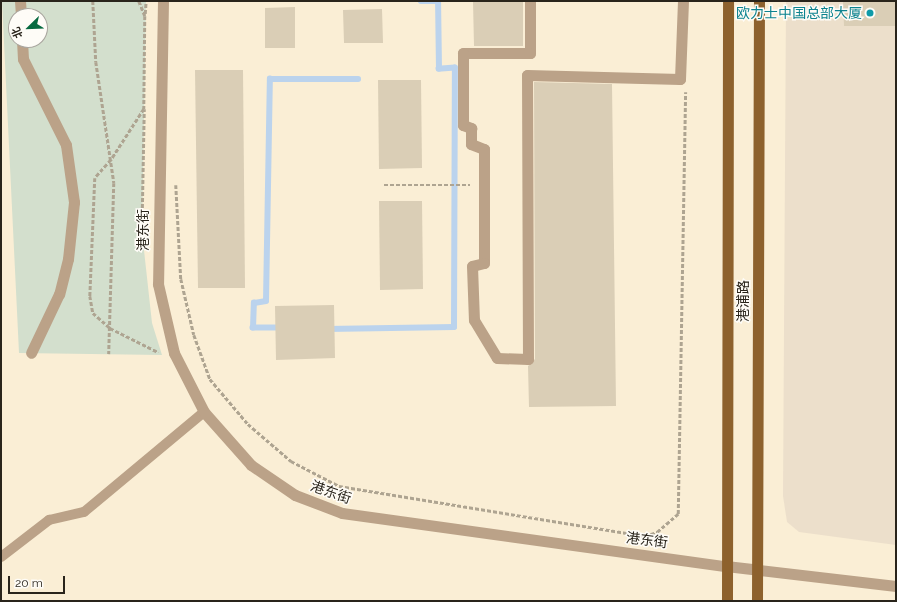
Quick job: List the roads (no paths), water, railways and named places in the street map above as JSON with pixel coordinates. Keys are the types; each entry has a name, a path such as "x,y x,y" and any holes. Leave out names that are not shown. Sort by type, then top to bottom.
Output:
{"main road":[{"name":"港浦路","path":"727,601 728,1"},
{"name":"港浦路","path":"757,601 759,1"}],"street":[{"name":"港东街","path":"163,1 158,284 174,353 204,412 251,465 295,495 342,513 726,566 896,586"},
{"path":"530,1 530,53 463,53 463,125 471,128 470,144 484,149 484,263 472,266 474,320 497,358 528,359 527,75 680,79 683,1"},
{"path":"22,48 23,59 66,145 74,202 68,258 59,294 31,354"}],"lane":[{"path":"1,557 50,520 84,512 204,412"}],"waterway":[{"path":"421,1 438,1"},
{"path":"327,329 454,327 455,68 439,69 438,1"},
{"path":"282,328 253,328 254,303 266,301 270,79 358,79"}],"place":[{"name":"欧力士中国总部大厦","path":"870,13"}]}
